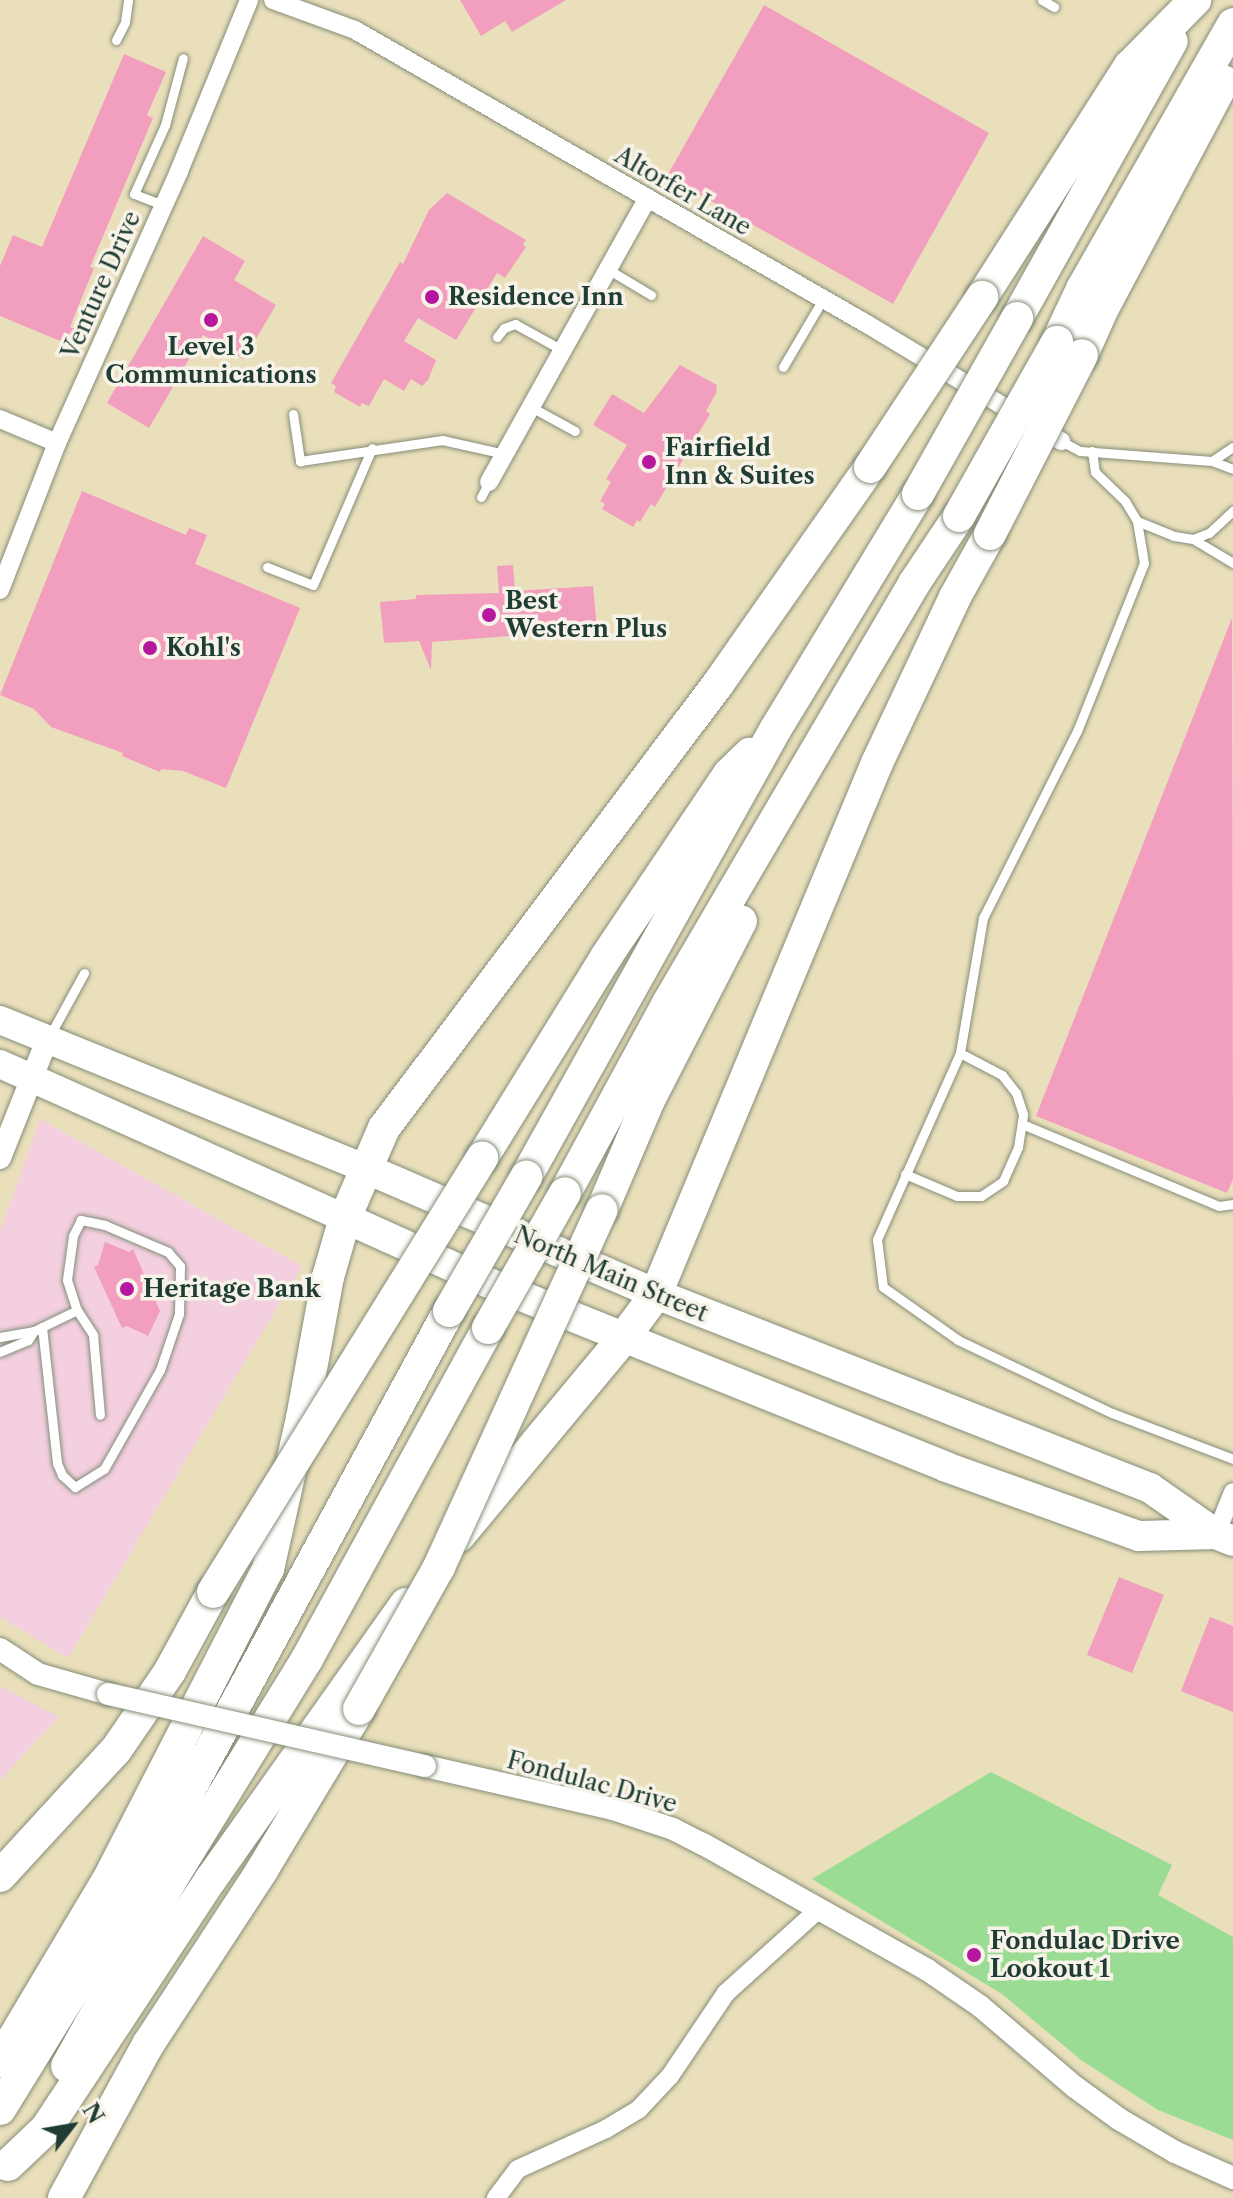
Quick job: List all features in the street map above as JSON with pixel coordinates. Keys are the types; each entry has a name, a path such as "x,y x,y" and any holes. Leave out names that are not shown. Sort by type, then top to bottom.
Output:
{"highway":[{"path":"0,2061 109,1878 268,1569 302,1418 328,1277 345,1218 384,1128 718,684 870,467 1130,66 1196,0"},
{"path":"0,2109 137,1886 449,1311 775,730 918,494 1196,0"},
{"path":"4,2172 46,2129 220,1866 390,1624 656,1294 871,777 955,597 990,534 1070,348 1082,289 1233,24"},
{"path":"4,2172 171,1880 307,1659 668,1003 915,582 1070,348 1102,310 1233,63"},
{"path":"64,2198 149,2043 262,1870 359,1709 439,1567 602,1210 613,1178 683,1030 786,839 915,582"},
{"path":"0,1876 124,1739 170,1671 213,1592 560,1028 729,774 775,730"},
{"name":"North Main Street","path":"367,1169 656,1294 1150,1488 1225,1538"},
{"name":"North Main Street","path":"345,1218 489,1283 936,1463 1139,1536 1225,1538"}],"main road":[{"name":"North Main Street","path":"0,1020 367,1169"},
{"name":"North Main Street","path":"0,1064 345,1218"}],"street":[{"name":"Venture Drive","path":"0,590 4,566 163,205 249,0"},
{"name":"Altorfer Lane","path":"273,0 355,30 823,299 1061,441"},
{"path":"485,489 648,198"},
{"path":"0,419 57,443"},
{"path":"0,1158 6,1126 47,1040"},
{"path":"1225,1538 1233,1492"},
{"name":"Fondulac Drive","path":"0,1649 38,1674 108,1694 647,1819 703,1844 926,1969 980,2006 1075,2087 1146,2136 1233,2178"},
{"path":"496,2198 518,2169 606,2129 639,2109 670,2076 726,1993 818,1910"}],"lane":[{"path":"116,40 125,22 128,0"},
{"path":"1042,0 1054,7"},
{"path":"163,205 134,194 165,125 183,58"},
{"path":"609,270 651,295"},
{"path":"783,367 823,299"},
{"path":"497,337 504,328 515,324 564,351"},
{"path":"531,407 575,431"},
{"path":"293,414 300,461 442,440 505,454"},
{"path":"1061,441 1092,451 1212,461 1233,469"},
{"path":"1212,461 1233,447"},
{"path":"267,567 313,585 372,448"},
{"path":"1092,451 1095,472 1125,501 1137,521 1144,563 1077,731 983,918 960,1053 877,1239 883,1287 958,1340 1112,1413 1233,1459"},
{"path":"1193,539 1209,533 1233,511"},
{"path":"1137,521 1174,536 1193,539 1233,563"},
{"path":"47,1040 84,973"},
{"path":"905,1174 957,1196 981,1196 1003,1181 1018,1147 1022,1124 1023,1114 1016,1093 1002,1075 960,1053"},
{"path":"1022,1124 1219,1206 1233,1204"},
{"path":"38,1329 57,1463 62,1475 75,1487 104,1469 160,1370 179,1314 180,1266 168,1252 105,1225 81,1220 73,1236 67,1280 77,1310 93,1335 100,1415"},
{"path":"0,1352 28,1340 38,1329 77,1310"},
{"path":"0,1337 38,1329"}],"shaded area":[{"path":"40,1119 302,1266 68,1658 0,1617 0,1232"},
{"path":"0,1686 59,1717 0,1780"}],"green space":[{"path":"991,1772 1172,1865 1158,1895 1233,1937 1233,2140 1158,2110 1081,2060 1002,1994 812,1879"}],"building":[{"path":"460,0 566,0 512,32 505,21 481,36"},
{"path":"764,5 989,133 893,304 667,176"},
{"path":"124,54 166,72 147,115 153,118 90,267 94,268 70,327 77,330 70,345 0,316 0,266 13,235 42,247"},
{"name":"Residence Inn","path":"447,193 526,240 523,245 526,247 505,278 497,273 456,340 418,318 404,341 436,360 428,380 422,386 411,379 404,391 384,379 369,406 362,403 360,407 334,392 336,386 331,383 400,262 403,264 429,210"},
{"name":"Level 3 Communications","path":"203,236 245,261 234,280 276,305 244,359 203,335 149,428 107,403"},
{"name":"Fairfield Inn & Suites","path":"680,365 717,385 706,411 710,414 655,507 651,504 640,522 637,520 633,527 602,509 605,504 600,501 611,482 606,479 627,445 593,425 612,394 644,413"},
{"name":"Kohl's","path":"82,491 186,535 189,528 207,535 195,564 300,608 226,788 183,771 161,769 160,772 122,756 123,753 51,727 34,709 0,695"},
{"name":"Best Western Plus","path":"513,565 515,591 593,586 597,629 589,630 590,634 573,635 573,631 432,642 431,670 419,641 384,643 380,602 416,599 416,595 499,593 497,566"},
{"path":"1232,618 1233,1179 1227,1193 1036,1116"},
{"name":"Heritage Bank","path":"105,1242 129,1252 133,1249 160,1311 148,1336 127,1326 122,1328 94,1267 98,1265"},
{"path":"1119,1577 1164,1595 1132,1673 1087,1655"},
{"path":"1210,1617 1233,1626 1233,1712 1181,1691"}],"place":[{"name":"Residence Inn","path":"432,297"},
{"name":"Level 3 Communications","path":"211,320"},
{"name":"Fairfield Inn & Suites","path":"649,462"},
{"name":"Best Western Plus","path":"489,615"},
{"name":"Kohl's","path":"150,648"},
{"name":"Heritage Bank","path":"127,1289"},
{"name":"Fondulac Drive Lookout 1","path":"974,1955"}]}
